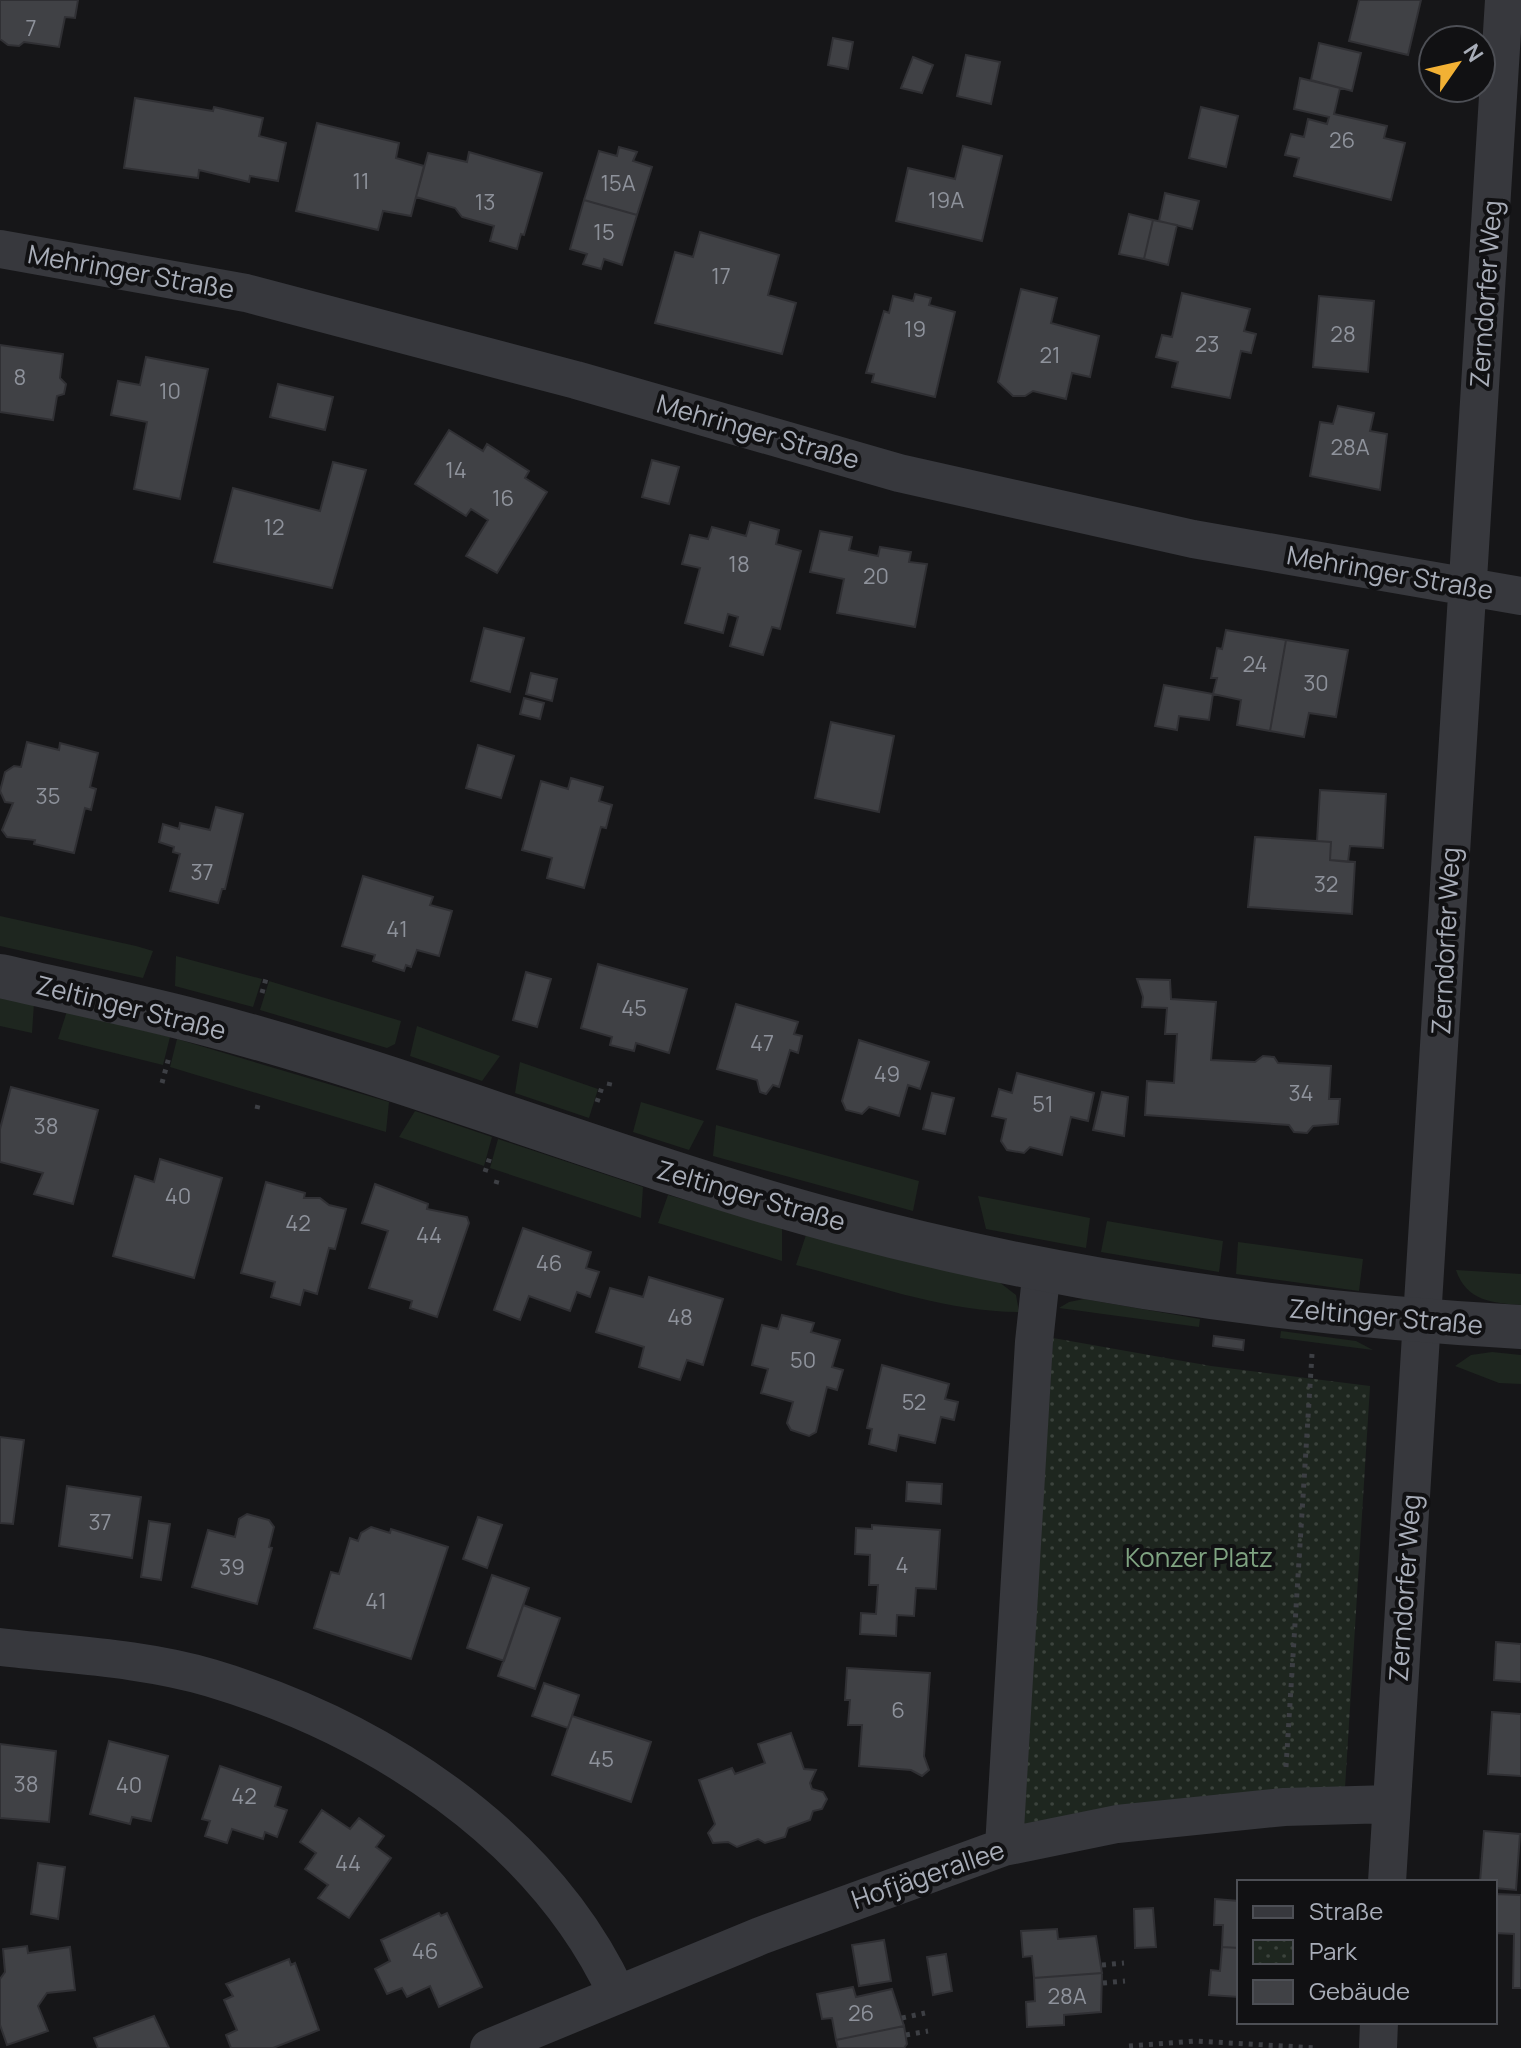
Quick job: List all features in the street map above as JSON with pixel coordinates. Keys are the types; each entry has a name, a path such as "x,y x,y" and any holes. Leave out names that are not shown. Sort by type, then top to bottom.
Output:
{"street":[{"name":"Zerndorfer Weg","path":"1387,1880 1504,0"},
{"name":"Mehringer Straße","path":"0,249 246,293 576,380 899,473 1193,539 1521,596"},
{"name":"Zeltinger Straße","path":"0,976 202,1023 798,1211 1042,1268 1283,1309 1422,1322 1521,1327"},
{"path":"1004,1847 1033,1357 1042,1268"},
{"path":"0,1647 141,1664 208,1677 323,1718 373,1743 475,1817 522,1862 579,1929 603,1965 617,1994"},
{"name":"Hofjägerallee","path":"489,2048 884,1889 1004,1847 1117,1824 1284,1807 1391,1804"},
{"path":"1378,2048 1379,2024"}],"path":[{"path":"609,1086 611,1077"},
{"path":"257,1109 259,1100"},
{"path":"496,1184 498,1177"},
{"path":"1285,1777 1313,1349"},
{"path":"1102,1965 1124,1963"},
{"path":"1103,1983 1125,1981"},
{"path":"902,2018 925,2013"},
{"path":"906,2035 928,2031"},
{"path":"1129,2046 1195,2041 1318,2048"}],"green space":[{"path":"0,916 153,951 143,978 0,946"},
{"path":"176,956 262,979 253,1007 175,986"},
{"path":"269,981 401,1021 395,1044 387,1048 260,1010"},
{"path":"0,996 34,1003 32,1033 0,1026"},
{"path":"67,1011 170,1037 163,1065 58,1039"},
{"path":"417,1026 500,1056 482,1081 410,1056"},
{"path":"177,1039 389,1102 386,1132 170,1067"},
{"path":"520,1062 598,1089 589,1118 515,1093"},
{"path":"641,1102 704,1121 689,1150 633,1132"},
{"path":"415,1111 492,1137 484,1166 399,1137"},
{"path":"716,1125 919,1181 913,1211 713,1156"},
{"path":"498,1139 643,1187 641,1218 490,1168"},
{"path":"668,1195 782,1228 782,1261 658,1223"},
{"path":"978,1196 1090,1218 1086,1248 986,1229"},
{"path":"1107,1221 1223,1241 1219,1272 1101,1252"},
{"path":"806,1235 999,1282 1016,1295 1019,1312 935,1302 796,1265"},
{"path":"1238,1242 1363,1259 1359,1291 1236,1274"},
{"path":"1456,1270 1521,1274 1521,1305 1491,1301 1474,1294 1466,1288"},
{"path":"1084,1299 1200,1319 1199,1327 1059,1308"},
{"path":"1281,1331 1356,1341 1373,1350 1280,1338"},
{"name":"Konzer Platz","path":"1053,1338 1211,1366 1370,1386 1345,1788 1022,1830"},
{"path":"1492,1352 1521,1355 1521,1384 1499,1383 1455,1366 1471,1355"}],"building":[{"path":"0,0 78,0 75,18 65,17 59,47 24,42 19,46 8,45 0,39"},
{"path":"1359,0 1421,0 1408,55 1349,41"},
{"path":"833,38 853,42 848,69 828,65"},
{"path":"1319,43 1361,53 1352,91 1311,80"},
{"path":"966,55 1000,62 991,104 957,96"},
{"path":"913,57 933,65 922,93 901,88"},
{"path":"1300,78 1340,88 1334,114 1387,126 1384,138 1405,143 1391,200 1294,176 1299,158 1285,155 1291,134 1304,137 1308,119 1327,124 1329,117 1294,109"},
{"path":"135,98 213,111 214,107 263,118 259,136 286,143 278,181 250,176 249,182 199,170 198,178 124,168"},
{"path":"1201,107 1238,116 1226,167 1189,158"},
{"path":"317,123 399,143 396,158 424,166 411,216 383,211 378,230 296,211"},
{"path":"963,146 1002,156 982,241 896,221 908,168 955,179"},
{"path":"619,147 637,152 633,161 652,167 637,215 584,200 599,151 617,156"},
{"path":"469,152 542,173 517,249 490,241 494,226 462,217 455,208 416,197 428,153 467,162"},
{"path":"1165,193 1199,201 1192,229 1159,221"},
{"path":"584,200 637,215 622,265 604,259 601,269 583,264 587,254 570,249"},
{"path":"1129,214 1153,220 1144,259 1119,254"},
{"path":"1153,220 1177,225 1168,265 1144,259"},
{"path":"700,232 779,255 768,295 796,303 782,354 655,323 675,252 693,257"},
{"path":"1021,289 1057,298 1051,323 1099,336 1090,377 1072,373 1066,399 1033,391 1025,396 1013,396 998,382"},
{"path":"1182,293 1250,309 1244,331 1256,334 1251,353 1241,351 1230,398 1172,387 1178,362 1156,357 1162,335 1172,337"},
{"path":"915,294 931,298 929,305 955,312 935,397 872,382 874,374 866,373 884,311 889,313 893,296 913,301"},
{"path":"1319,296 1374,301 1368,372 1313,367"},
{"path":"0,345 63,354 60,378 66,384 64,394 57,396 53,420 0,412"},
{"path":"146,357 208,369 180,499 134,489 147,422 111,415 118,381 140,385"},
{"path":"278,384 333,397 325,430 270,417"},
{"path":"1338,406 1374,413 1370,431 1387,434 1380,490 1310,476 1320,422 1333,424"},
{"path":"449,430 483,451 487,444 529,471 525,478 547,492 497,573 466,556 488,520 471,509 466,516 415,484"},
{"path":"652,460 679,467 669,504 642,497"},
{"path":"333,462 366,470 332,588 214,562 233,488 320,511"},
{"path":"750,522 779,530 776,544 801,551 780,629 772,627 763,655 730,646 738,617 728,614 723,633 685,623 700,568 682,564 690,535 708,539 712,527 746,536"},
{"path":"820,531 852,537 849,550 878,556 880,547 911,552 909,562 927,564 915,627 837,613 844,579 810,572"},
{"path":"484,628 524,638 510,692 471,681"},
{"path":"1226,630 1286,640 1270,731 1237,725 1241,700 1213,694 1217,678 1211,678 1217,648 1222,649"},
{"path":"1286,640 1348,650 1336,717 1309,713 1304,737 1270,731"},
{"path":"531,673 557,679 552,701 526,694"},
{"path":"1164,685 1213,694 1209,720 1179,716 1177,730 1155,726"},
{"path":"524,698 544,703 540,719 520,714"},
{"path":"831,722 894,736 879,812 815,798"},
{"path":"27,742 59,750 60,743 98,753 90,787 96,789 91,810 85,808 74,853 34,844 35,840 7,837 2,830 13,803 5,802 0,791 5,772 14,766 21,767"},
{"path":"478,745 514,756 501,798 466,788"},
{"path":"571,778 603,787 599,801 612,805 606,828 601,827 584,888 547,878 552,858 522,850 541,781 568,789"},
{"path":"1320,790 1386,794 1383,848 1350,846 1348,862 1330,860 1331,842 1317,841"},
{"path":"216,807 243,814 225,889 222,889 218,903 170,891 180,854 173,852 174,847 159,842 163,824 179,829 180,823 210,830"},
{"path":"1255,837 1331,842 1330,860 1355,862 1352,914 1248,907"},
{"path":"363,876 433,897 430,905 452,911 439,956 417,950 411,967 406,965 404,971 373,961 375,955 342,946"},
{"path":"598,964 687,989 669,1053 636,1043 634,1051 610,1045 612,1037 581,1028"},
{"path":"526,972 551,979 537,1027 513,1020"},
{"path":"1137,979 1170,980 1171,999 1216,1002 1211,1060 1255,1062 1263,1056 1274,1057 1278,1063 1331,1066 1329,1099 1340,1099 1338,1124 1313,1126 1307,1133 1294,1132 1289,1125 1145,1115 1147,1081 1174,1083 1177,1034 1165,1034 1167,1008 1142,1007 1143,997"},
{"path":"736,1004 798,1022 794,1034 802,1036 798,1053 790,1050 779,1087 773,1085 766,1094 760,1092 757,1080 717,1069"},
{"path":"859,1040 929,1062 920,1089 908,1085 899,1116 869,1107 862,1114 846,1110 842,1101"},
{"path":"1017,1073 1094,1093 1088,1121 1071,1117 1062,1155 1030,1147 1024,1153 1007,1150 1001,1141 1006,1119 992,1116 999,1089 1012,1093"},
{"path":"11,1087 98,1110 73,1204 34,1194 43,1173 0,1162 0,1129"},
{"path":"1102,1092 1128,1097 1124,1136 1093,1130"},
{"path":"932,1093 954,1098 945,1134 923,1129"},
{"path":"160,1159 222,1178 194,1278 113,1256 135,1176 154,1182"},
{"path":"266,1182 305,1193 304,1198 320,1198 329,1205 346,1209 335,1249 329,1248 317,1294 304,1290 300,1305 271,1297 275,1282 241,1273"},
{"path":"375,1184 428,1204 427,1209 467,1217 469,1223 437,1317 410,1308 412,1301 369,1288 388,1231 362,1223"},
{"path":"523,1228 591,1252 586,1268 599,1272 590,1297 577,1292 570,1311 529,1296 520,1320 494,1310"},
{"path":"649,1277 723,1299 703,1365 687,1360 680,1380 639,1367 644,1347 596,1332 610,1288 643,1297"},
{"path":"782,1315 814,1323 811,1332 840,1340 832,1367 843,1370 837,1390 827,1387 816,1432 809,1436 791,1430 787,1423 793,1402 761,1393 768,1369 752,1365 762,1325 778,1329"},
{"path":"1214,1336 1244,1340 1243,1350 1213,1346"},
{"path":"882,1365 949,1384 945,1399 958,1402 954,1420 941,1417 935,1443 899,1435 896,1451 869,1444 872,1429 867,1428"},
{"path":"0,1437 24,1440 13,1524 0,1523"},
{"path":"907,1482 942,1484 941,1504 906,1501"},
{"path":"67,1486 141,1497 132,1558 59,1546"},
{"path":"247,1514 269,1520 274,1527 269,1547 272,1548 257,1604 192,1587 208,1530 235,1537 239,1519"},
{"path":"478,1517 502,1525 487,1568 463,1559"},
{"path":"149,1521 170,1524 161,1580 141,1577"},
{"path":"872,1525 940,1530 936,1589 916,1588 914,1616 897,1615 896,1636 860,1634 861,1613 876,1614 878,1585 869,1585 870,1555 855,1554 856,1528 872,1529"},
{"path":"371,1527 390,1533 391,1529 448,1547 411,1659 314,1628 331,1572 339,1574 350,1538 358,1541 361,1533"},
{"path":"492,1575 529,1588 504,1661 467,1648"},
{"path":"523,1605 560,1618 535,1689 498,1676"},
{"path":"1496,1642 1521,1644 1521,1682 1494,1680"},
{"path":"847,1668 930,1673 924,1756 929,1770 922,1776 911,1770 859,1766 862,1725 848,1725 850,1700 845,1700"},
{"path":"544,1683 579,1695 568,1728 532,1716"},
{"path":"1492,1712 1521,1714 1521,1776 1488,1774"},
{"path":"572,1716 651,1742 631,1802 552,1775"},
{"path":"791,1733 804,1769 816,1770 810,1783 812,1789 823,1792 827,1799 822,1809 813,1811 810,1820 788,1828 785,1837 765,1843 758,1839 737,1847 728,1842 713,1843 708,1833 715,1824 699,1780 732,1768 735,1774 765,1763 758,1744"},
{"path":"109,1741 168,1756 151,1821 132,1817 130,1824 90,1814"},
{"path":"0,1744 56,1751 49,1822 0,1818"},
{"path":"220,1766 281,1787 275,1806 287,1810 277,1837 265,1832 263,1839 232,1829 227,1843 205,1836 210,1821 202,1819"},
{"path":"322,1810 350,1829 359,1818 384,1836 376,1847 391,1858 349,1918 318,1898 328,1885 305,1869 316,1853 300,1842"},
{"path":"1484,1831 1520,1834 1516,1890 1497,1888 1497,1880 1480,1880"},
{"path":"38,1863 65,1867 58,1919 31,1914"},
{"path":"1497,1894 1521,1895 1521,1988 1513,1988 1514,1934 1497,1933"},
{"path":"1215,1899 1237,1901 1237,1948 1222,1947 1223,1925 1214,1925"},
{"path":"1153,1908 1156,1947 1135,1948 1134,1909"},
{"path":"439,1913 441,1916 447,1913 482,1987 439,2007 430,1986 407,1997 402,1988 387,1994 375,1969 390,1961 381,1940"},
{"path":"1057,1929 1058,1939 1096,1936 1102,1973 1034,1978 1032,1956 1023,1957 1021,1931"},
{"path":"884,1940 891,1981 859,1986 852,1945"},
{"path":"27,1946 28,1953 70,1947 75,1990 47,1993 38,2006 48,2031 7,2045 0,2025 0,1979 5,1972 3,1949"},
{"path":"1222,1947 1237,1948 1237,1997 1209,1995 1211,1970 1220,1971"},
{"path":"946,1954 952,1991 933,1995 927,1957"},
{"path":"289,1959 291,1965 295,1963 319,2030 273,2048 231,2048 226,2035 237,2030 224,2000 233,1996 226,1984"},
{"path":"1102,1973 1101,2012 1064,2015 1064,2025 1027,2027 1026,2002 1035,2001 1034,1978"},
{"path":"853,1987 856,1997 892,1989 904,2026 836,2040 832,2018 822,2019 817,1994"},
{"path":"154,2016 169,2048 98,2048 94,2038"},
{"path":"904,2026 907,2044 904,2048 838,2048 836,2040"}]}
